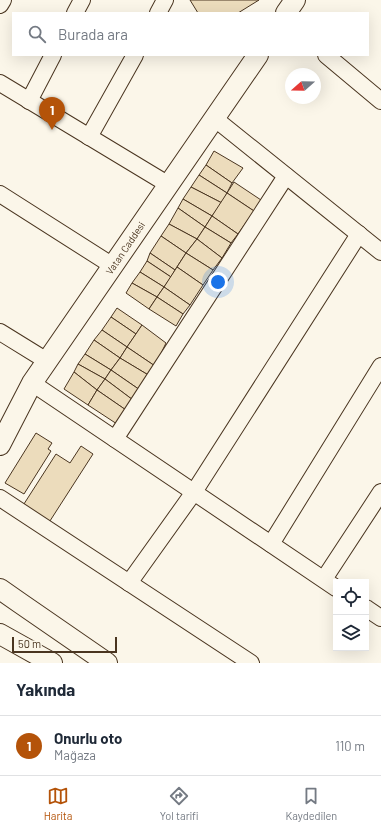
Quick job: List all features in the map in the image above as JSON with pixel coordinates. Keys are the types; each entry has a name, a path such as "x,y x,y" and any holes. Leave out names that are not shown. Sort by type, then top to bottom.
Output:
{"main road":[{"path":"287,12 295,0"},
{"name":"Vatan Caddesi","path":"0,445 32,383 257,56"},
{"path":"0,589 107,663"},
{"path":"0,634 52,663"}],"street":[{"path":"0,5 3,0"},
{"path":"76,12 82,0"},
{"path":"159,12 165,0"},
{"path":"29,101 52,56"},
{"path":"89,137 134,56"},
{"path":"327,56 381,101"},
{"path":"0,83 169,185"},
{"path":"214,118 381,252"},
{"path":"115,439 286,176"},
{"path":"0,194 113,266"},
{"path":"129,583 194,492 359,234"},
{"path":"0,332 47,361"},
{"path":"271,544 381,366"},
{"path":"32,383 330,583 381,492"},
{"path":"0,498 251,663"},
{"path":"369,610 381,618"}],"building":[{"path":"190,0 259,0 240,12 197,12"},
{"path":"214,151 243,168 232,183 206,165"},
{"path":"206,165 232,183 227,193 199,175"},
{"path":"199,175 227,193 222,203 191,187"},
{"path":"234,182 261,200 254,211 227,193"},
{"path":"191,187 222,203 212,216 183,199"},
{"path":"227,193 254,211 238,234 212,216"},
{"path":"183,199 212,216 205,227 178,208"},
{"path":"178,208 205,227 197,239 169,224"},
{"path":"212,216 238,234 231,243 205,227"},
{"path":"169,224 197,239 186,253 161,236"},
{"path":"205,227 231,243 222,258 197,239"},
{"path":"161,236 186,253 175,270 150,253"},
{"path":"197,239 222,258 213,270 186,253"},
{"path":"150,253 175,270 171,277 147,261"},
{"path":"186,253 213,270 203,285 177,267"},
{"path":"147,261 171,277 164,287 140,272"},
{"path":"177,267 203,285 190,305 164,287"},
{"path":"140,272 164,287 157,297 132,283"},
{"path":"132,283 157,297 149,309 126,293"},
{"path":"164,287 190,305 183,314 157,297"},
{"path":"157,297 183,314 176,326 149,309"},
{"path":"117,308 142,325 136,334 111,317"},
{"path":"111,317 136,334 127,347 102,330"},
{"path":"142,325 166,343 155,366 127,347"},
{"path":"102,330 127,347 120,358 94,340"},
{"path":"94,340 120,358 111,370 85,354"},
{"path":"127,347 155,366 150,376 120,358"},
{"path":"85,354 111,370 105,379 78,364"},
{"path":"120,358 150,376 140,390 111,370"},
{"path":"78,364 105,379 97,390 74,372"},
{"path":"111,370 140,390 133,400 105,379"},
{"path":"74,372 97,390 88,405 64,389"},
{"path":"105,379 133,400 126,410 97,390"},
{"path":"97,390 126,410 117,424 88,405"},
{"path":"36,433 52,443 48,449 51,451 24,494 5,483"},
{"path":"81,446 93,454 48,524 22,507 56,454 70,463"}],"place":[{"name":"Onurlu oto","path":"52,130"}]}
